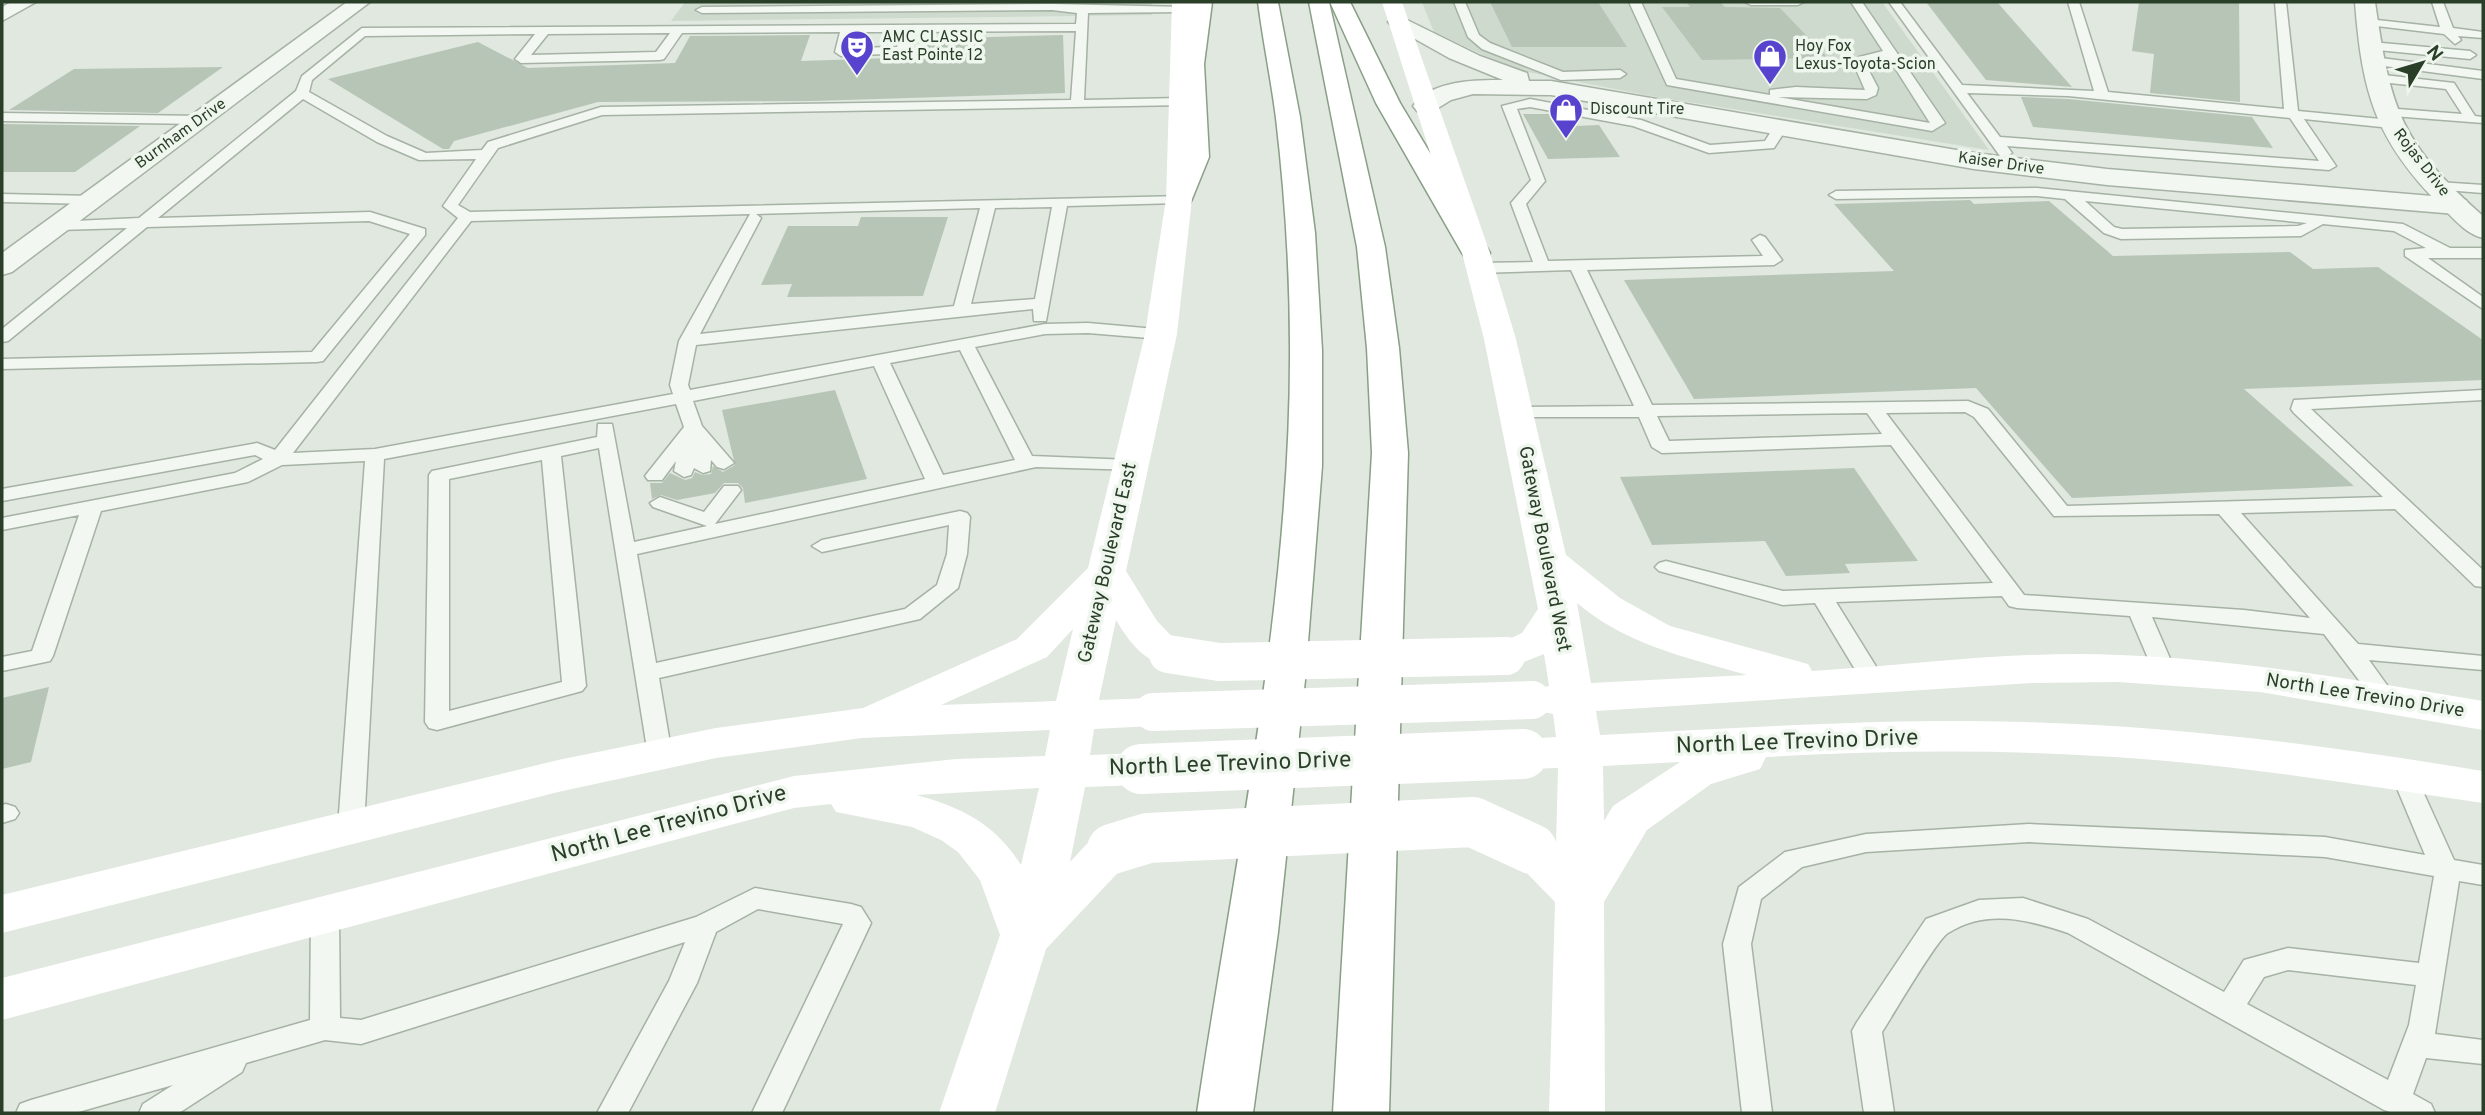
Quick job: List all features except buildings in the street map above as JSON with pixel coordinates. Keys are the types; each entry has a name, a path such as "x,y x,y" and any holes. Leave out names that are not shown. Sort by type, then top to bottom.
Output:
{"main road":[{"path":"1225,1113 1251,957 1298,557 1304,464 1306,319 1298,208 1269,2"},
{"path":"1318,2 1371,247 1384,348 1390,453 1361,1113"},
{"path":"1340,2 1388,103 1478,261"},
{"path":"1179,199 1196,157 1188,4"},
{"name":"Gateway Boulevard East","path":"967,1113 1026,938 1067,772 1074,715 1161,334 1179,199 1181,102 1188,4"},
{"name":"Gateway Boulevard West","path":"1396,12 1478,261 1500,339 1558,609 1552,699 1581,752 1577,1113"},
{"path":"1546,559 1606,607 1656,635 1710,653 1826,683"},
{"path":"862,723 1032,648 1107,571 1142,629 1168,654 1219,662 1506,656 1536,642 1558,609"},
{"name":"North Lee Trevino Drive","path":"2,914 558,776 660,754 774,734 862,723 1552,699 2032,669 2164,670 2260,678 2483,715"},
{"name":"North Lee Trevino Drive","path":"2,999 794,792 956,775 1846,740 2022,737 2214,748 2483,787"},
{"path":"794,792 920,810 955,826 977,842 1002,876 1026,938 1112,849 1148,838 1473,822 1532,849 1581,898 1630,818 1695,773 1731,761 1846,740"}],"street":[{"path":"2,15 26,2"},
{"name":"Burnham Drive","path":"2,266 360,2"},
{"name":"Kaiser Drive","path":"1396,12 1432,42 1488,69 1680,110 2013,166 2063,183 2465,211"},
{"name":"Rojas Drive","path":"2370,42 2388,118 2465,211"},
{"name":"Kaiser Drive","path":"1425,106 1443,94 1472,87 1556,84"}],"lane":[{"path":"1460,2 1474,37 1556,84 1620,74"},
{"path":"1635,2 1671,82 1680,110"},
{"path":"1751,2 1798,2"},
{"path":"1671,82 1932,127 1938,123 1857,2"},
{"path":"1894,2 2013,166"},
{"path":"2074,2 2102,95"},
{"path":"1997,141 2329,166 2293,114 2281,2"},
{"path":"2438,2 2448,32 2483,69"},
{"path":"702,10 835,5 1188,4"},
{"path":"1077,102 1081,27 1085,5"},
{"path":"2,337 302,93 306,79 362,33 1081,27"},
{"path":"847,29 841,52 902,50 909,28"},
{"path":"597,57 618,30"},
{"path":"544,31 521,59 660,56 678,30"},
{"path":"2370,42 2448,32 2483,35"},
{"path":"2370,42 2470,55"},
{"path":"2370,42 2483,75"},
{"path":"2370,42 2450,86 2477,120"},
{"path":"1745,96 1796,91 1862,96 1871,92 1872,88 1861,67 1865,57 1891,52"},
{"path":"1959,89 2102,95 2293,114 2477,120"},
{"path":"302,93 382,139 424,158 486,154"},
{"path":"1179,199 467,217 450,206 493,145 601,111 1181,102"},
{"path":"1542,266 1518,203 1538,181 1509,106 1530,103 1636,123 1709,149 1769,145 1780,128"},
{"path":"2,117 200,120"},
{"path":"2063,183 2109,230 2120,234 2301,231 2324,220"},
{"path":"1836,195 2063,183 2406,229 2445,252"},
{"path":"2465,211 2483,189"},
{"path":"2,198 92,200"},
{"path":"1045,329 1039,314 1060,202"},
{"path":"961,310 989,204"},
{"path":"2,364 317,356 420,232 370,216 58,225"},
{"path":"278,459 467,217"},
{"path":"724,463 693,426 680,385 688,341 752,218"},
{"path":"1478,261 1542,266 1774,260 1760,240"},
{"path":"2483,253 2411,253 2483,304"},
{"path":"1577,265 1661,447 1895,439"},
{"path":"688,341 1041,303"},
{"path":"2,524 241,478 278,459 375,455 1045,329 1088,327 1161,334"},
{"path":"965,344 1026,463"},
{"path":"880,360 937,483"},
{"path":"2483,395 2306,401 2300,404 2300,409 2483,581"},
{"path":"1516,413 1963,406 1975,408 2062,512 2400,503"},
{"path":"1871,407 2017,601 2139,612 2244,617 2332,628"},
{"path":"602,412 660,754"},
{"path":"693,426 677,472 693,426"},
{"path":"551,452 574,686 437,722 439,475 551,452 607,441"},
{"path":"2,495 257,449 278,459"},
{"path":"351,827 375,455"},
{"path":"625,550 710,526 937,483 1026,463 1062,461 1131,466"},
{"path":"693,497 710,526"},
{"path":"693,497 710,526"},
{"path":"693,497 710,526"},
{"path":"2,664 42,656 92,507"},
{"path":"2226,509 2332,628 2385,699"},
{"path":"646,673 912,614 947,587 957,554 960,517 822,546"},
{"path":"1666,567 1783,598 2008,589"},
{"path":"1821,596 1872,681"},
{"path":"2139,612 2164,670"},
{"path":"2351,651 2483,663"},
{"path":"1879,1113 1867,1031 1936,926 1979,911 2023,908 2078,926 2407,1107 2416,1044 2424,1025 2447,875 2403,774"},
{"path":"1757,1113 1737,944 1749,894 1794,859 1867,843 2029,833 2325,847 2483,875"},
{"path":"31,1113 325,1028 361,1032 705,925 755,898 851,914 857,923 767,1113"},
{"path":"325,915 325,1028"},
{"path":"612,1113 683,983 705,925"},
{"path":"2229,1009 2254,968 2288,959 2432,976"},
{"path":"2416,1044 2483,1052"},
{"path":"154,1113 251,1050"}],"shaded area":[{"path":"685,2 1152,2 1152,15 671,21"},
{"name":"Hoy Fox Lexus-Toyota-Scion","path":"1422,2 1882,2 1989,150 1651,96 1513,69 1434,32"}],"place":[{"name":"AMC CLASSIC East Pointe 12","path":"857,77"},
{"name":"Hoy Fox Lexus-Toyota-Scion","path":"1770,86"},
{"name":"Discount Tire","path":"1566,140"}]}
